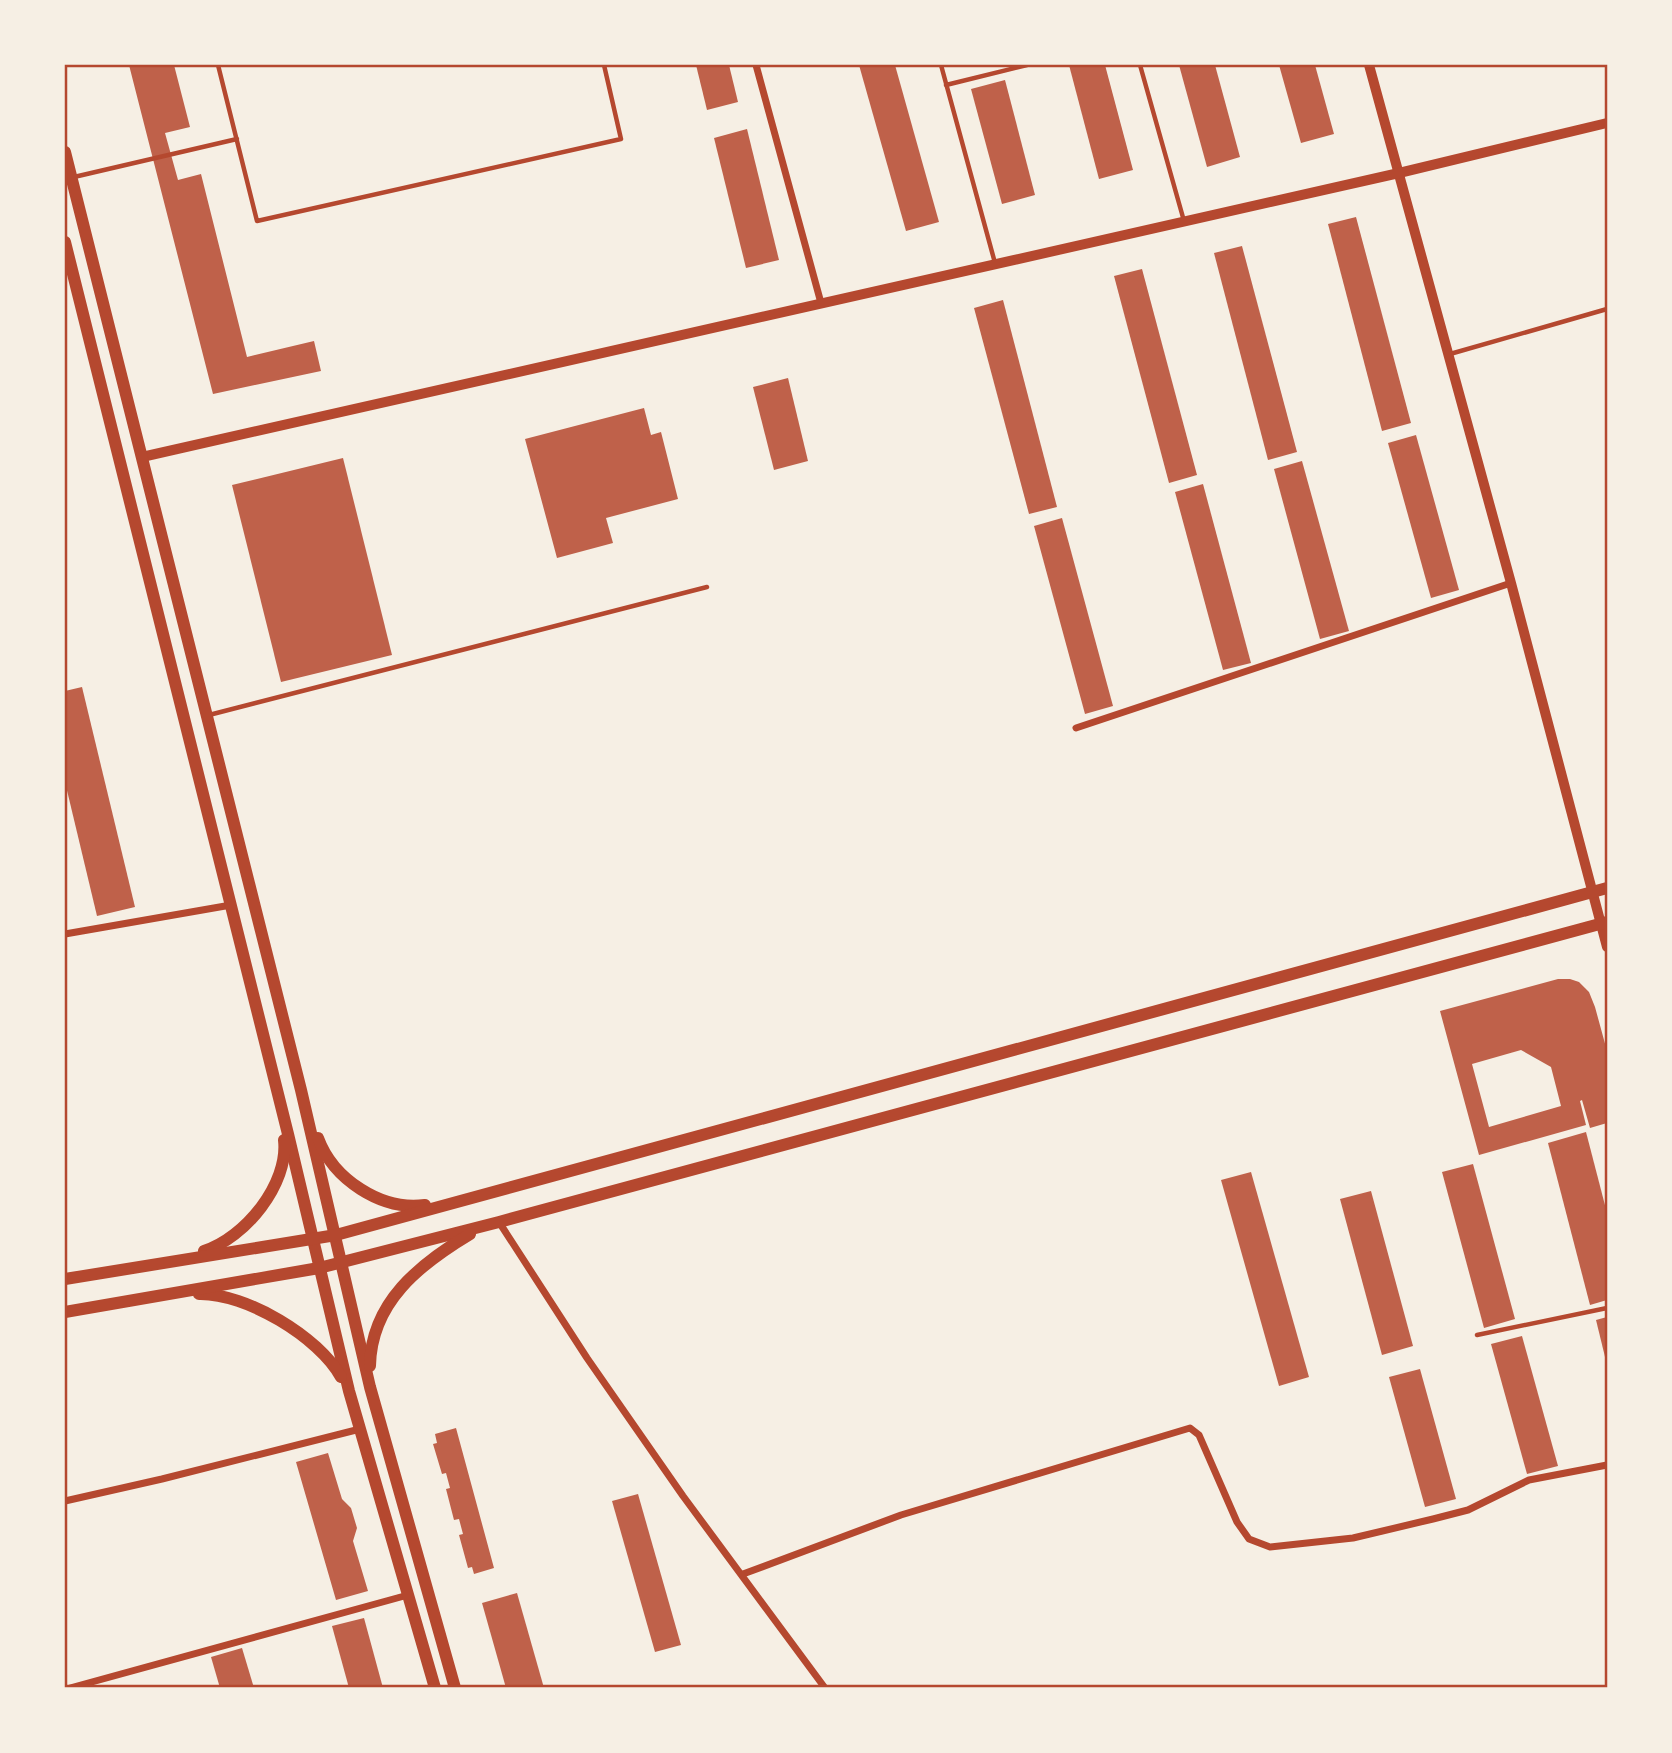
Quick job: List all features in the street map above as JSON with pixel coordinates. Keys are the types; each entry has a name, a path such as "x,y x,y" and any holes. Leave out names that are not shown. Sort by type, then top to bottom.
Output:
{"main road":[{"path":"65,152 301,1090 370,1387 455,1688"},
{"path":"65,242 349,1391 435,1688"},
{"path":"65,1279 336,1236 1607,888"},
{"path":"65,1312 319,1268 482,1227 1604,923"},
{"path":"169,1262 216,1248 247,1223 276,1184 283,1164 284,1144 275,1084"},
{"path":"301,1090 322,1148 330,1162 359,1188 378,1199 397,1205 416,1206 474,1198"},
{"path":"370,1387 371,1345 393,1297 416,1271 441,1251 482,1227"},
{"path":"167,1294 208,1293 234,1298 260,1310 316,1348 335,1366 349,1391"}],"street":[{"path":"756,65 821,303"},
{"path":"1369,65 1511,583 1592,892 1604,923 1607,947"},
{"path":"142,457 1399,173 1607,123"},
{"path":"1076,728 1511,583"},
{"path":"65,934 230,905"},
{"path":"499,1222 595,1370 683,1496 825,1688"},
{"path":"65,1501 360,1429"},
{"path":"743,1574 901,1515 1190,1429 1199,1435 1237,1522 1249,1539 1270,1547 1353,1538 1433,1519 1468,1510 1529,1480 1607,1465"},
{"path":"70,1688 408,1595"}],"lane":[{"path":"218,65 257,221 621,139 604,65"},
{"path":"941,65 995,264"},
{"path":"946,85 1027,65"},
{"path":"1140,65 1184,221"},
{"path":"71,177 237,139"},
{"path":"1448,355 1607,309"},
{"path":"208,715 707,587"},
{"path":"1477,1335 1607,1308"}],"building":[{"path":"129,65 174,65 190,127 165,133 178,180 201,174 247,357 314,341 321,371 213,394"},
{"path":"696,65 729,65 738,102 707,110"},
{"path":"859,65 895,65 939,222 906,231"},
{"path":"1069,65 1105,65 1133,170 1099,179"},
{"path":"1179,65 1215,65 1240,157 1207,167"},
{"path":"1279,65 1315,65 1334,134 1301,143"},
{"path":"1005,80 1035,195 1002,204 971,89"},
{"path":"747,129 779,260 746,268 714,138"},
{"path":"1356,217 1411,423 1382,431 1328,224"},
{"path":"1242,246 1297,452 1268,460 1214,253"},
{"path":"1142,269 1197,475 1169,483 1114,276"},
{"path":"1003,300 1057,507 1029,514 974,308"},
{"path":"788,378 808,461 774,470 753,387"},
{"path":"644,408 651,435 661,432 678,499 606,518 613,543 557,558 525,439"},
{"path":"1416,435 1459,590 1431,598 1388,443"},
{"path":"343,458 392,655 281,682 232,485"},
{"path":"1302,461 1349,631 1320,639 1274,469"},
{"path":"1203,484 1251,663 1223,670 1175,492"},
{"path":"1062,518 1113,706 1085,714 1034,526"},
{"path":"82,687 135,907 97,916 65,782 65,691"},
{"path":"1558,979 1579,982 1589,992 1607,1051 1607,1123 1590,1128 1582,1100 1580,1101 1586,1125 1479,1155 1440,1011","holes":["1521,1050 1551,1067 1561,1106 1489,1127 1472,1064"]},
{"path":"1586,1132 1607,1213 1607,1300 1590,1305 1548,1143"},
{"path":"1473,1164 1515,1319 1484,1328 1442,1172"},
{"path":"1251,1172 1309,1377 1279,1386 1221,1180"},
{"path":"1371,1191 1413,1346 1382,1355 1340,1199"},
{"path":"1607,1317 1607,1361 1606,1361 1596,1320"},
{"path":"1522,1336 1558,1466 1527,1474 1491,1344"},
{"path":"1420,1369 1456,1499 1425,1507 1389,1377"},
{"path":"456,1428 494,1568 474,1574 472,1567 468,1568 459,1535 463,1534 459,1519 454,1520 446,1489 450,1488 446,1473 442,1474 433,1444 437,1443 435,1434"},
{"path":"328,1453 342,1499 351,1508 357,1528 353,1541 368,1591 336,1600 296,1462"},
{"path":"638,1494 681,1645 655,1652 612,1501"},
{"path":"517,1593 544,1688 506,1688 482,1603"},
{"path":"364,1618 383,1688 349,1688 332,1626"},
{"path":"242,1648 254,1688 220,1688 211,1657"}]}
